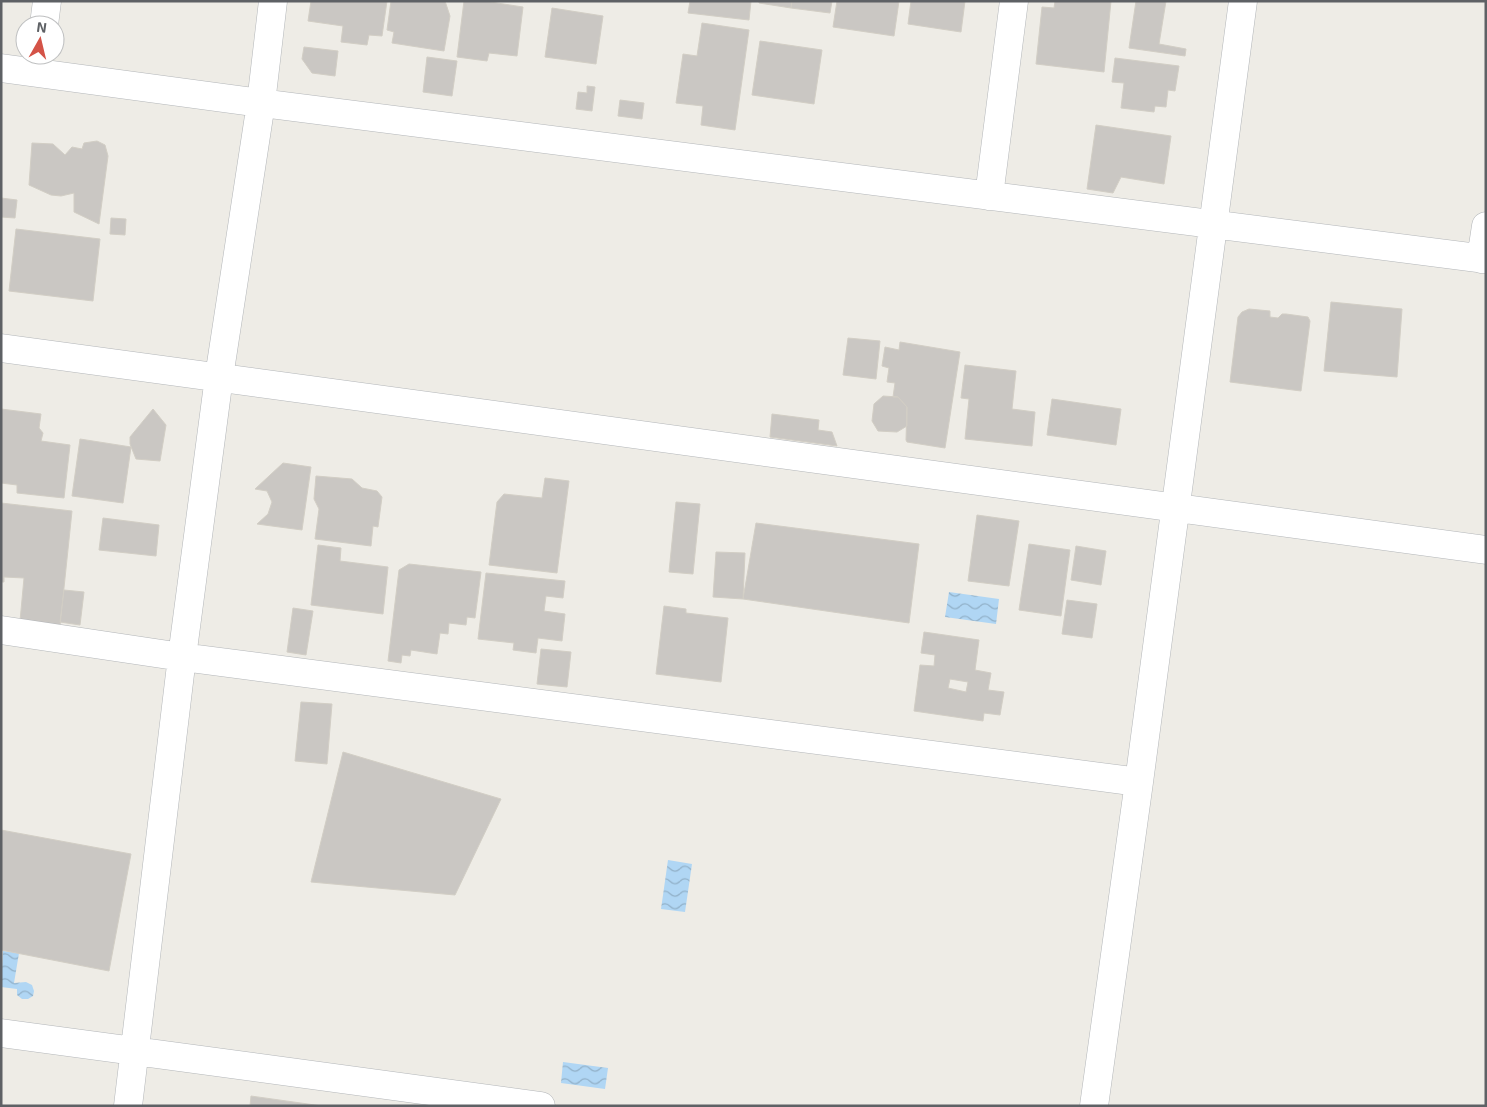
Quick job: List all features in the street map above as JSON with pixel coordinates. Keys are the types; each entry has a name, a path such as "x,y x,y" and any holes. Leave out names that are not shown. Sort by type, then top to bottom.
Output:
{"street":[{"path":"45,15 47,1"},
{"path":"128,1106 182,657 219,377 261,103 273,1"},
{"path":"989,196 1014,1"},
{"path":"1094,1106 1140,782 1243,1"},
{"path":"1,68 29,65"},
{"path":"44,65 261,103 1483,259 1486,226"},
{"path":"1,348 1486,550"},
{"path":"1,630 182,657 1140,782"},
{"path":"1,1033 540,1106"}],"water":[{"path":"949,592 999,599 996,624 945,617"},
{"path":"668,860 692,864 685,912 661,909"},
{"path":"3,951 19,953 14,983 26,982 32,985 33,996 28,999 22,999 17,995 17,989 1,987"},
{"path":"563,1062 608,1068 605,1089 561,1083"}],"building":[{"path":"311,1 387,1 382,36 369,35 367,45 341,42 343,26 308,21"},
{"path":"391,1 445,1 450,16 444,51 392,43 394,32 387,30"},
{"path":"464,1 484,1 523,7 517,56 489,53 487,61 457,57"},
{"path":"690,1 751,1 749,20 688,13"},
{"path":"759,1 792,1 791,8 759,3"},
{"path":"792,1 832,1 830,13 791,8"},
{"path":"837,1 899,1 894,36 833,27"},
{"path":"911,1 965,1 961,32 908,24"},
{"path":"1055,1 1111,1 1104,72 1036,64 1042,7 1054,8"},
{"path":"1136,1 1166,1 1159,44 1186,49 1185,56 1129,48"},
{"path":"552,8 603,16 596,64 545,57"},
{"path":"702,23 749,30 735,130 701,125 703,106 676,103 683,54 697,56"},
{"path":"760,41 822,50 814,104 752,95"},
{"path":"304,47 338,51 335,76 312,73 302,59"},
{"path":"427,57 457,61 452,96 423,92"},
{"path":"1115,58 1179,66 1175,91 1168,90 1166,107 1155,106 1154,112 1121,108 1124,83 1112,82"},
{"path":"587,86 595,87 592,111 576,109 578,92 587,93"},
{"path":"620,100 644,103 642,119 618,116"},
{"path":"1096,125 1171,136 1164,184 1121,177 1113,193 1087,189"},
{"path":"97,141 105,145 108,156 99,224 74,212 74,193 61,196 51,195 29,185 32,143 53,144 65,155 72,147 82,149 84,143"},
{"path":"1,198 17,200 15,218 1,217"},
{"path":"111,218 126,219 125,235 110,234"},
{"path":"16,229 100,239 93,301 9,291"},
{"path":"1331,302 1402,309 1397,377 1324,371"},
{"path":"1249,309 1270,311 1270,317 1278,318 1282,314 1286,314 1308,317 1310,321 1301,391 1230,382 1238,317 1242,312"},
{"path":"848,338 880,341 876,379 843,375"},
{"path":"900,342 960,352 945,448 907,442 906,440 907,407 898,397 893,397 895,383 887,382 889,368 882,366 885,347 899,350"},
{"path":"965,365 1016,371 1012,409 1035,412 1032,446 965,439 969,399 961,398"},
{"path":"883,396 898,397 907,407 907,426 897,432 878,431 872,421 874,404"},
{"path":"1052,399 1121,409 1116,445 1047,435"},
{"path":"1,409 41,414 39,428 43,433 41,441 70,445 64,498 17,493 17,485 1,483"},
{"path":"153,409 166,425 160,461 136,459 130,444 130,437"},
{"path":"772,414 819,420 818,430 832,432 837,446 770,437"},
{"path":"80,439 131,447 123,503 72,496"},
{"path":"283,463 311,467 302,530 257,524 268,514 272,502 267,491 255,489"},
{"path":"316,476 352,479 362,488 377,491 382,497 378,527 373,526 371,546 315,539 319,509 314,499"},
{"path":"545,478 569,481 557,573 489,565 497,502 504,494 542,498"},
{"path":"676,502 700,504 693,574 669,572"},
{"path":"1,503 72,511 60,626 20,621 24,578 4,577 4,582 1,582"},
{"path":"977,515 1019,521 1009,586 968,581"},
{"path":"103,518 159,525 156,556 99,550"},
{"path":"756,523 919,544 909,623 743,599"},
{"path":"1029,544 1070,550 1061,616 1019,610"},
{"path":"318,545 341,548 340,561 388,567 383,614 311,605"},
{"path":"1076,546 1106,551 1101,585 1071,580"},
{"path":"716,552 745,553 743,599 713,597"},
{"path":"409,564 481,572 475,618 467,617 466,625 449,623 448,634 440,633 437,654 411,650 410,656 402,655 401,663 388,661 399,570"},
{"path":"486,573 565,581 563,598 546,596 544,611 565,614 562,641 538,638 536,653 513,650 514,643 478,639"},
{"path":"64,590 84,592 80,625 60,622"},
{"path":"1067,600 1097,604 1092,638 1062,634"},
{"path":"664,606 686,609 686,613 728,618 721,682 656,674"},
{"path":"293,608 313,611 306,655 287,652"},
{"path":"924,632 979,640 975,670 991,673 988,690 1004,692 1000,715 984,713 983,721 914,711 920,665 934,666 935,655 921,653","holes":["950,679 968,682 966,692 948,688"]},
{"path":"541,649 571,652 567,687 537,684"},
{"path":"301,702 332,704 327,764 295,761"},
{"path":"343,752 501,799 455,895 311,882"},
{"path":"1,830 131,854 109,971 1,950"},
{"path":"251,1096 322,1106 250,1106"}]}
